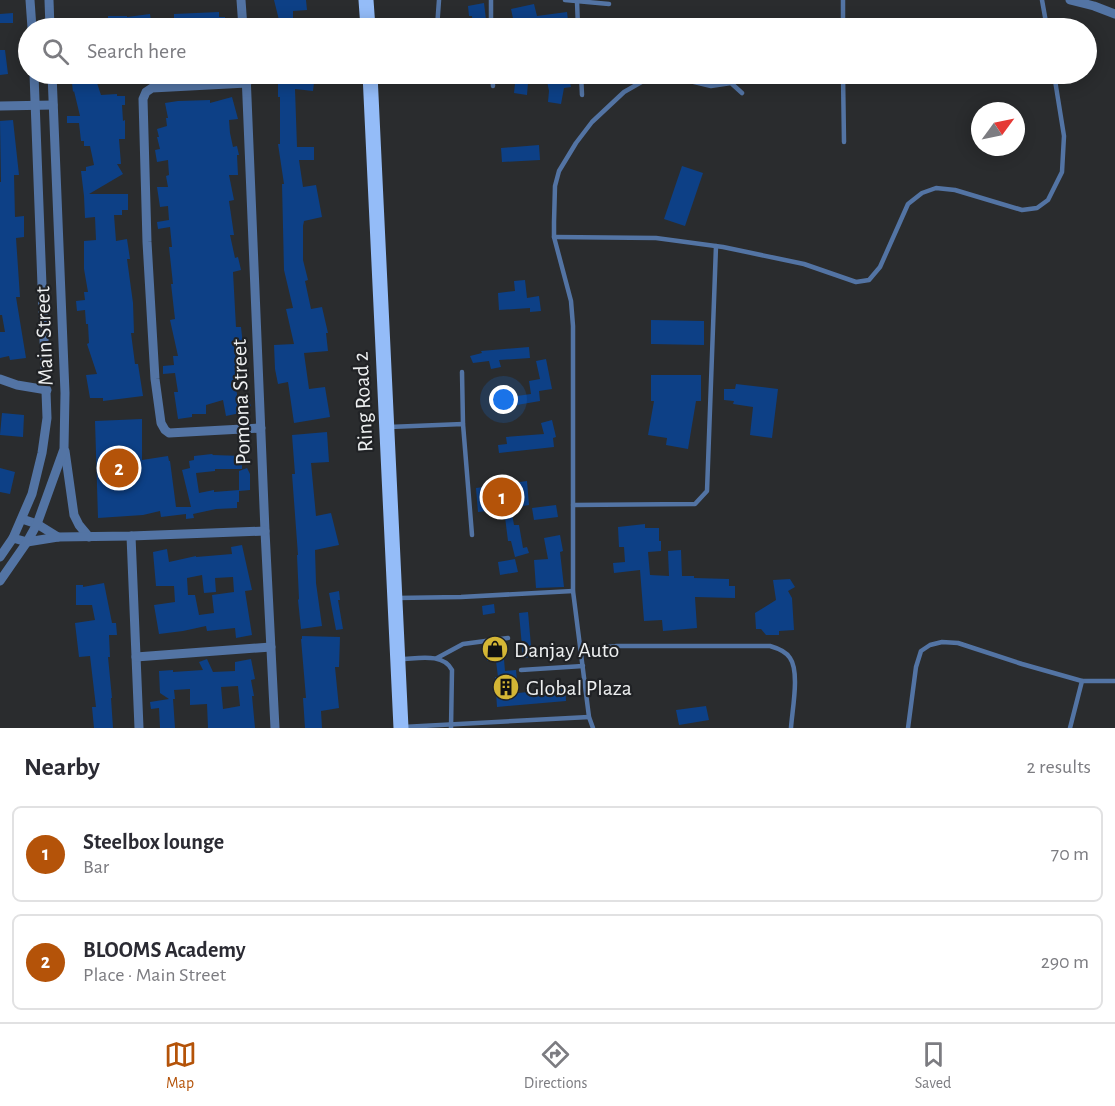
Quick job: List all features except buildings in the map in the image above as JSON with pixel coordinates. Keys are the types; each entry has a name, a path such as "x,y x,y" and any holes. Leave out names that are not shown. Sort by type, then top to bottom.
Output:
{"main road":[{"path":"366,0 367,18"},
{"name":"Ring Road 2","path":"370,84 401,728"}],"street":[{"path":"30,0 31,18"},
{"path":"49,0 50,18"},
{"path":"241,0 242,18"},
{"path":"1070,0 1115,14"},
{"name":"Main Street","path":"0,557 14,538 32,494 42,453 47,418 35,84"},
{"name":"Main Street","path":"0,581 37,524 64,449 65,393 52,84"},
{"path":"190,84 152,88 143,99 147,242 155,379 162,427 169,433 261,428"},
{"name":"Pomona Street","path":"247,84 275,728"},
{"path":"0,106 53,105"},
{"path":"0,379 17,385 47,390"},
{"path":"64,449 74,515 89,537"},
{"path":"22,519 37,524 58,537"},
{"path":"14,538 27,542 58,537 265,531"},
{"path":"131,536 139,728"},
{"path":"136,657 271,646"}],"lane":[{"path":"438,18 439,0"},
{"path":"491,0 491,18"},
{"path":"565,0 609,4"},
{"path":"843,0 843,18"},
{"path":"1042,0 1045,18"},
{"path":"577,1 578,18"},
{"path":"581,84 582,95"},
{"path":"593,728 589,717 573,591 573,326 571,301 554,237 555,186 559,171 583,133 624,92 638,84"},
{"path":"703,84 711,86 724,84"},
{"path":"731,84 742,93"},
{"path":"843,84 844,142"},
{"path":"554,237 656,238 717,246 804,264 856,282 870,280 880,267 908,204 922,193 936,188 955,190 1022,210 1037,208 1048,200 1062,172 1064,136 1056,84"},
{"path":"573,506 695,504 707,491 717,246"},
{"path":"462,372 472,535"},
{"path":"386,427 464,423"},
{"path":"394,598 573,591"},
{"path":"397,659 437,658 463,644 508,638"},
{"path":"908,728 916,667 921,651 930,645 942,642 958,643 1082,681 1115,681"},
{"path":"581,650 617,646 770,646 781,650 790,657 795,669 791,728"},
{"path":"437,658 449,664 452,670 451,726"},
{"path":"521,670 583,666"},
{"path":"1070,728 1082,681"},
{"path":"401,728 589,717"}],"place":[{"name":"BLOOMS Academy","path":"119,468"},
{"name":"Steelbox lounge","path":"502,497"},
{"name":"Danjay Auto","path":"495,649"},
{"name":"Global Plaza","path":"506,687"}]}
